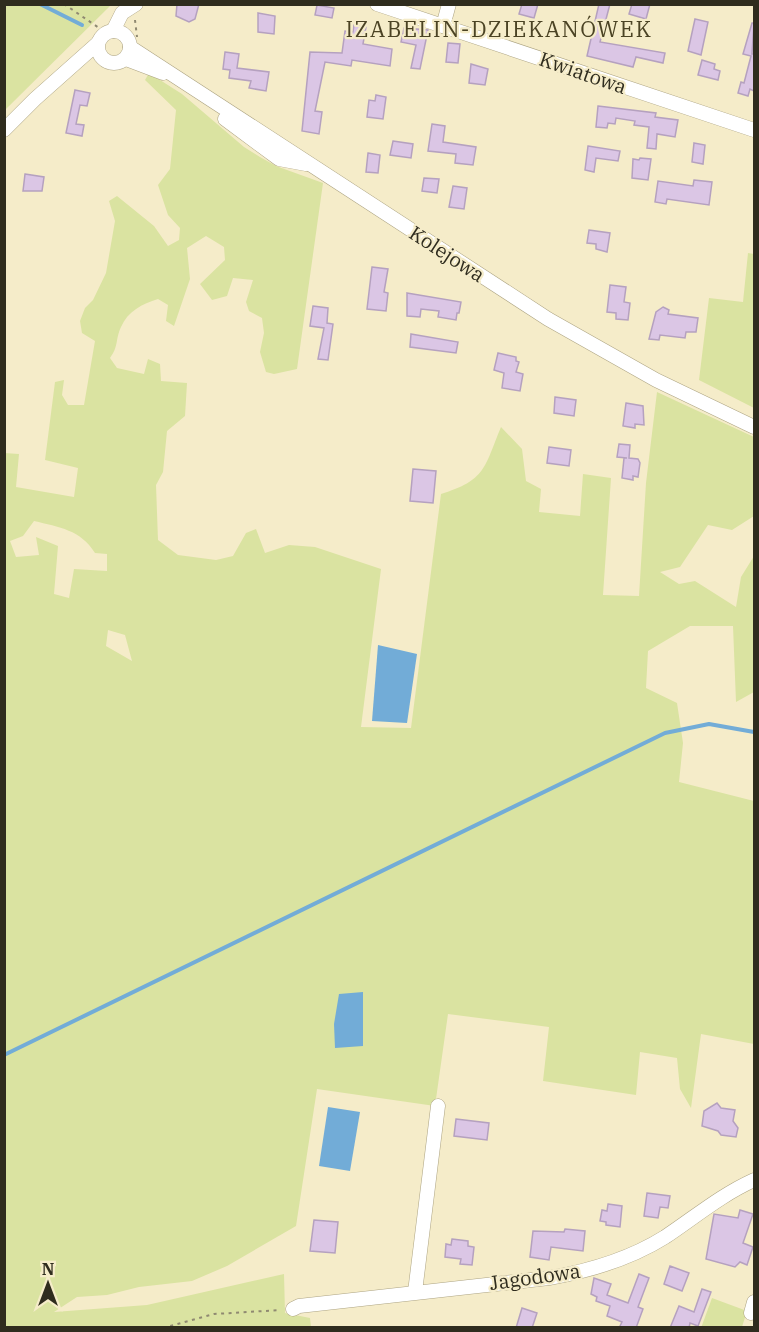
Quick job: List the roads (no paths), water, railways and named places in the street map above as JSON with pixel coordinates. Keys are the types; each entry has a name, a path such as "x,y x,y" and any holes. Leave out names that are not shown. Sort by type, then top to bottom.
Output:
{"street":[{"name":"Kwiatowa","path":"377,4 754,130"},
{"path":"443,26 449,4"},
{"path":"4,130 74,65 114,44 135,5"},
{"name":"Kolejowa","path":"114,44 162,66 173,77 548,319 656,380 754,427"},
{"path":"415,1292 438,1106"},
{"name":"Jagodowa","path":"293,1310 299,1306 549,1278 608,1263 664,1237 720,1197 754,1180"}],"water":[{"path":"378,645 417,654 407,723 372,721"},
{"path":"363,992 363,1046 335,1048 334,1024 339,994"},
{"path":"328,1107 360,1112 350,1171 319,1166"}],"waterway":[{"path":"40,4 82,25"},
{"path":"4,1055 665,733 709,724 754,732"}],"district":[{"name":"IZABELIN-DZIEKANÓWEK","path":"499,29"}]}
